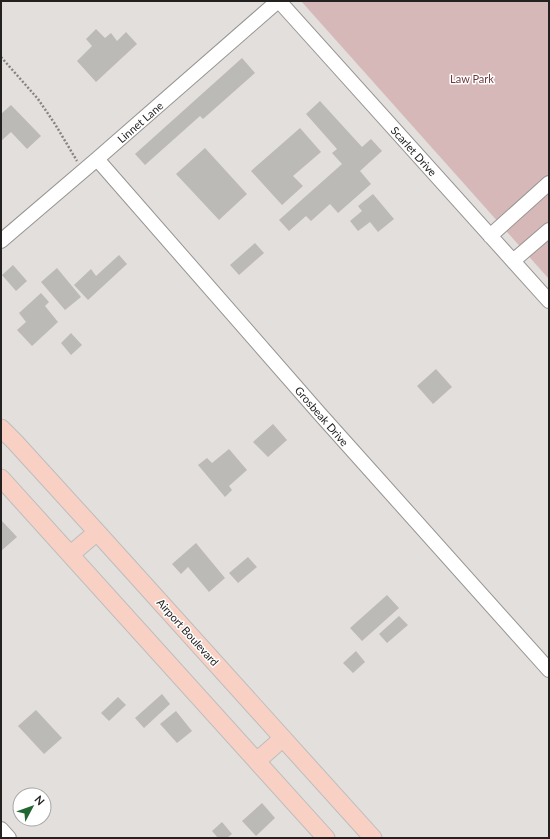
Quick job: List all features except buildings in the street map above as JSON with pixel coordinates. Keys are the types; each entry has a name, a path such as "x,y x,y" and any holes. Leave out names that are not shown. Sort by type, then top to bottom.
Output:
{"main road":[{"name":"Airport Boulevard","path":"1,428 374,838"},
{"path":"1,478 326,838"},
{"path":"71,554 97,532"},
{"path":"257,761 283,738"}],"street":[{"name":"Linnet Lane","path":"1,241 279,1"},
{"name":"Scarlet Drive","path":"279,1 549,301"},
{"name":"Grosbeak Drive","path":"97,159 335,431 549,670"},
{"path":"490,236 549,182"},
{"path":"513,261 549,230"},
{"path":"1,829 9,838"}],"path":[{"path":"1,57 38,99 83,171"}],"green space":[{"name":"Law Park","path":"301,1 549,1 549,279"}]}
